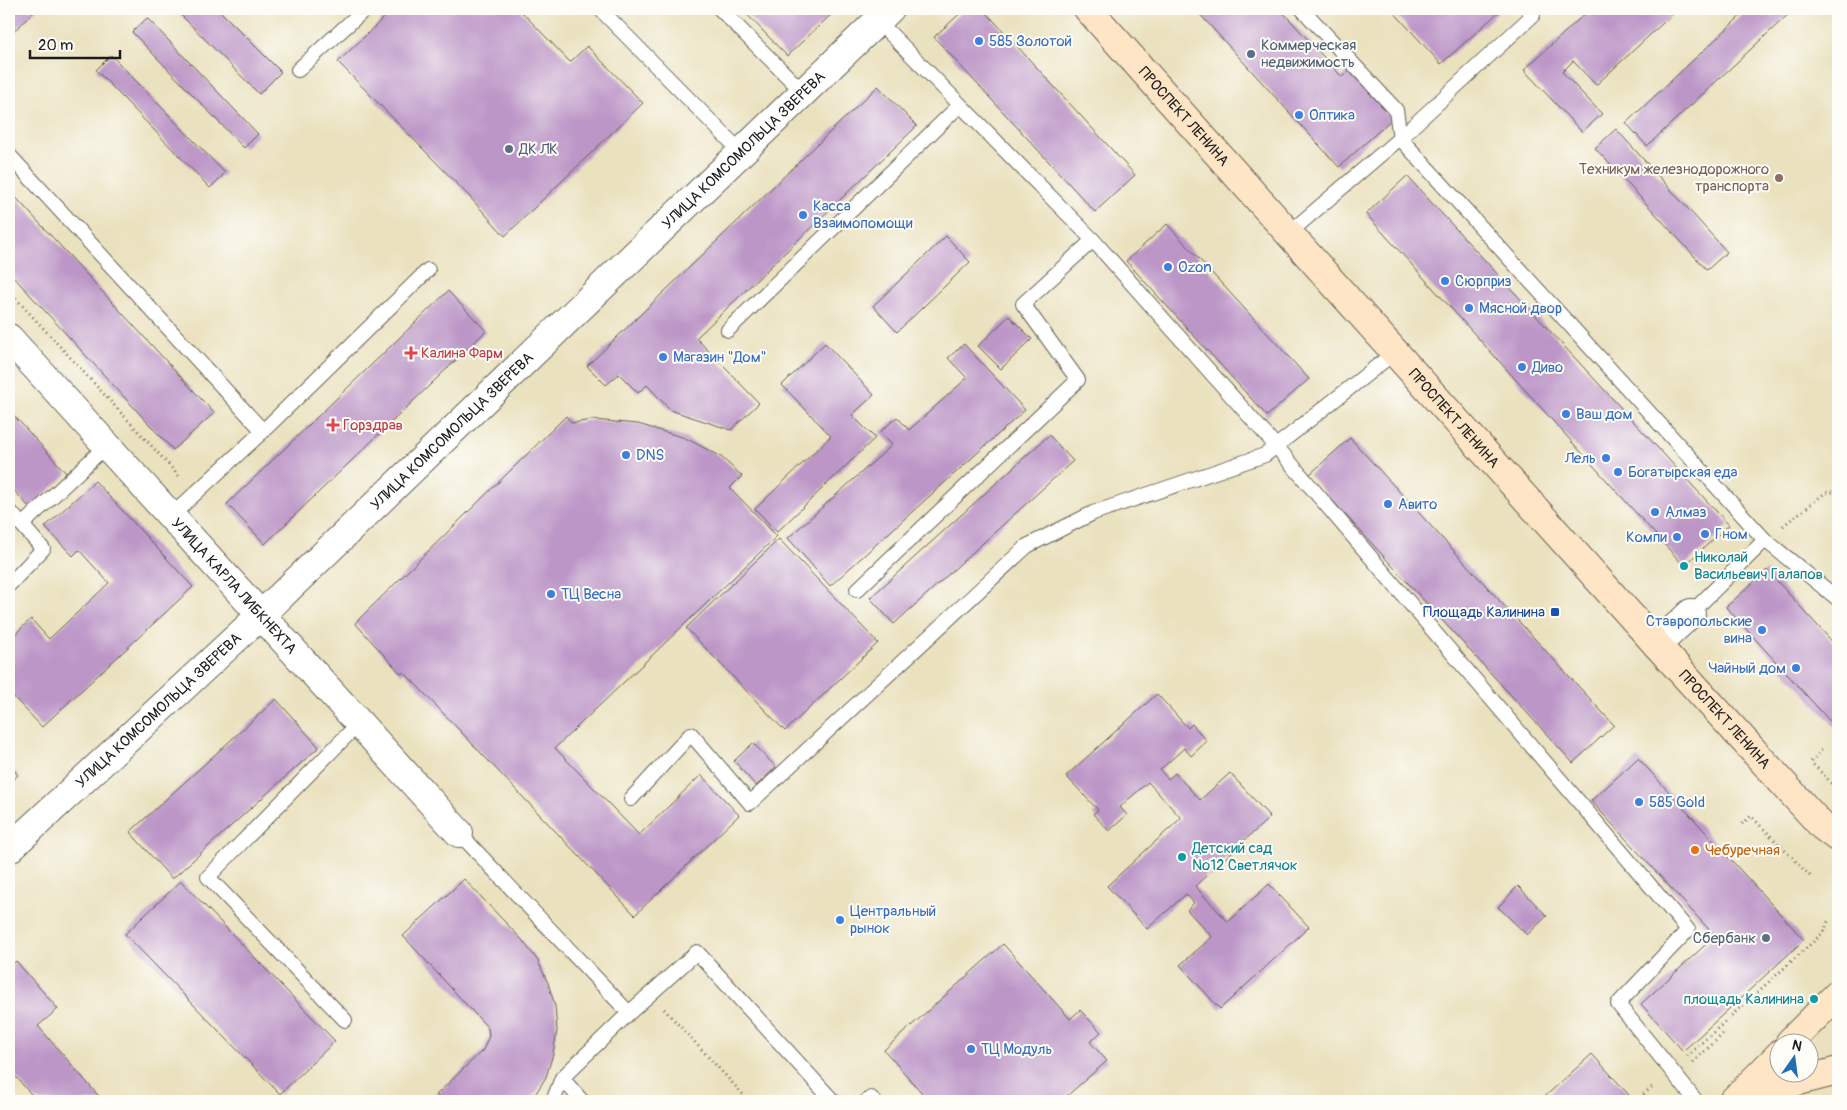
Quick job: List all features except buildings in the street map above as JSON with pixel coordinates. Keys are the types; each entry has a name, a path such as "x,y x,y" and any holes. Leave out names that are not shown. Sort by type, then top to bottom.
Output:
{"main road":[{"name":"ПРОСПЕКТ ЛЕНИНА","path":"1088,9 1657,645 1830,832 1838,857"},
{"path":"1800,1032 1838,994"},
{"path":"1733,1101 1770,1064"},
{"path":"1743,1101 1791,1083 1838,1071"}],"street":[{"name":"УЛИЦА КОМСОМОЛЬЦА ЗВЕРЕВА","path":"9,849 260,615 884,15"},
{"name":"УЛИЦА КАРЛА ЛИБКНЕХТА","path":"9,338 459,833"},
{"path":"1657,645 1691,613"}],"lane":[{"path":"298,70 365,9"},
{"path":"600,9 741,152"},
{"path":"720,9 803,92"},
{"path":"1302,9 1396,110 1400,138 1765,540 1838,599"},
{"path":"1289,234 1400,138 1533,15 1528,9"},
{"path":"884,15 960,105 1093,240 1276,446 1688,930 1618,1004 1696,1101"},
{"path":"728,330 960,105"},
{"path":"9,155 263,431"},
{"path":"857,590 1078,380 1023,304 1093,240"},
{"path":"171,516 263,431 428,270"},
{"path":"631,798 691,734 750,803 1027,546 1093,513 1265,455 1395,352"},
{"path":"22,525 106,446"},
{"path":"9,510 43,549 9,585"},
{"path":"1691,613 1765,540"},
{"path":"345,1020 208,876 359,723"},
{"path":"459,833 629,1014"},
{"path":"553,1101 562,1078 697,952 833,1101"},
{"path":"562,1078 582,1101"},
{"path":"867,1101 871,1098 874,1101"}],"path":[{"path":"9,291 195,494"},
{"path":"1765,540 1825,493 1838,491"},
{"path":"1822,750 1811,762 1838,790"},
{"path":"1742,824 1751,816 1810,876"},
{"path":"1636,1101 1824,932 1828,921"},
{"path":"650,994 749,1101"}],"place":[{"name":"585 Золотой","path":"979,41"},
{"name":"Коммерческая недвижимость","path":"1251,54"},
{"name":"Оптика","path":"1299,115"},
{"name":"ДК ЛК","path":"509,149"},
{"name":"Техникум железнодорожного транспорта","path":"1779,178"},
{"name":"Касса Взаимопомощи","path":"803,215"},
{"name":"Ozon","path":"1168,267"},
{"name":"Сюрприз","path":"1445,281"},
{"name":"Мясной двор","path":"1469,308"},
{"name":"Калина Фарм","path":"411,353"},
{"name":"Магазин \"Дом\"","path":"663,357"},
{"name":"Диво","path":"1522,367"},
{"name":"Ваш дом","path":"1566,414"},
{"name":"Горздрав","path":"333,425"},
{"name":"DNS","path":"626,455"},
{"name":"Лель","path":"1606,458"},
{"name":"Богатырская еда","path":"1618,472"},
{"name":"Авито","path":"1388,504"},
{"name":"Алмаз","path":"1655,512"},
{"name":"Гном","path":"1705,534"},
{"name":"Компи","path":"1677,537"},
{"name":"Николай Васильевич Галапов","path":"1684,566"},
{"name":"ТЦ Весна","path":"551,594"},
{"name":"Площадь Калинина","path":"1555,612"},
{"name":"Ставропольские вина","path":"1762,630"},
{"name":"Чайный дом","path":"1796,668"},
{"name":"585 Gold","path":"1639,802"},
{"name":"Чебуречная","path":"1695,850"},
{"name":"Детский сад №12 Светлячок","path":"1182,857"},
{"name":"Центральный рынок","path":"840,920"},
{"name":"Сбербанк","path":"1766,938"},
{"name":"площадь Калинина","path":"1814,999"},
{"name":"ТЦ Модуль","path":"971,1049"}]}
